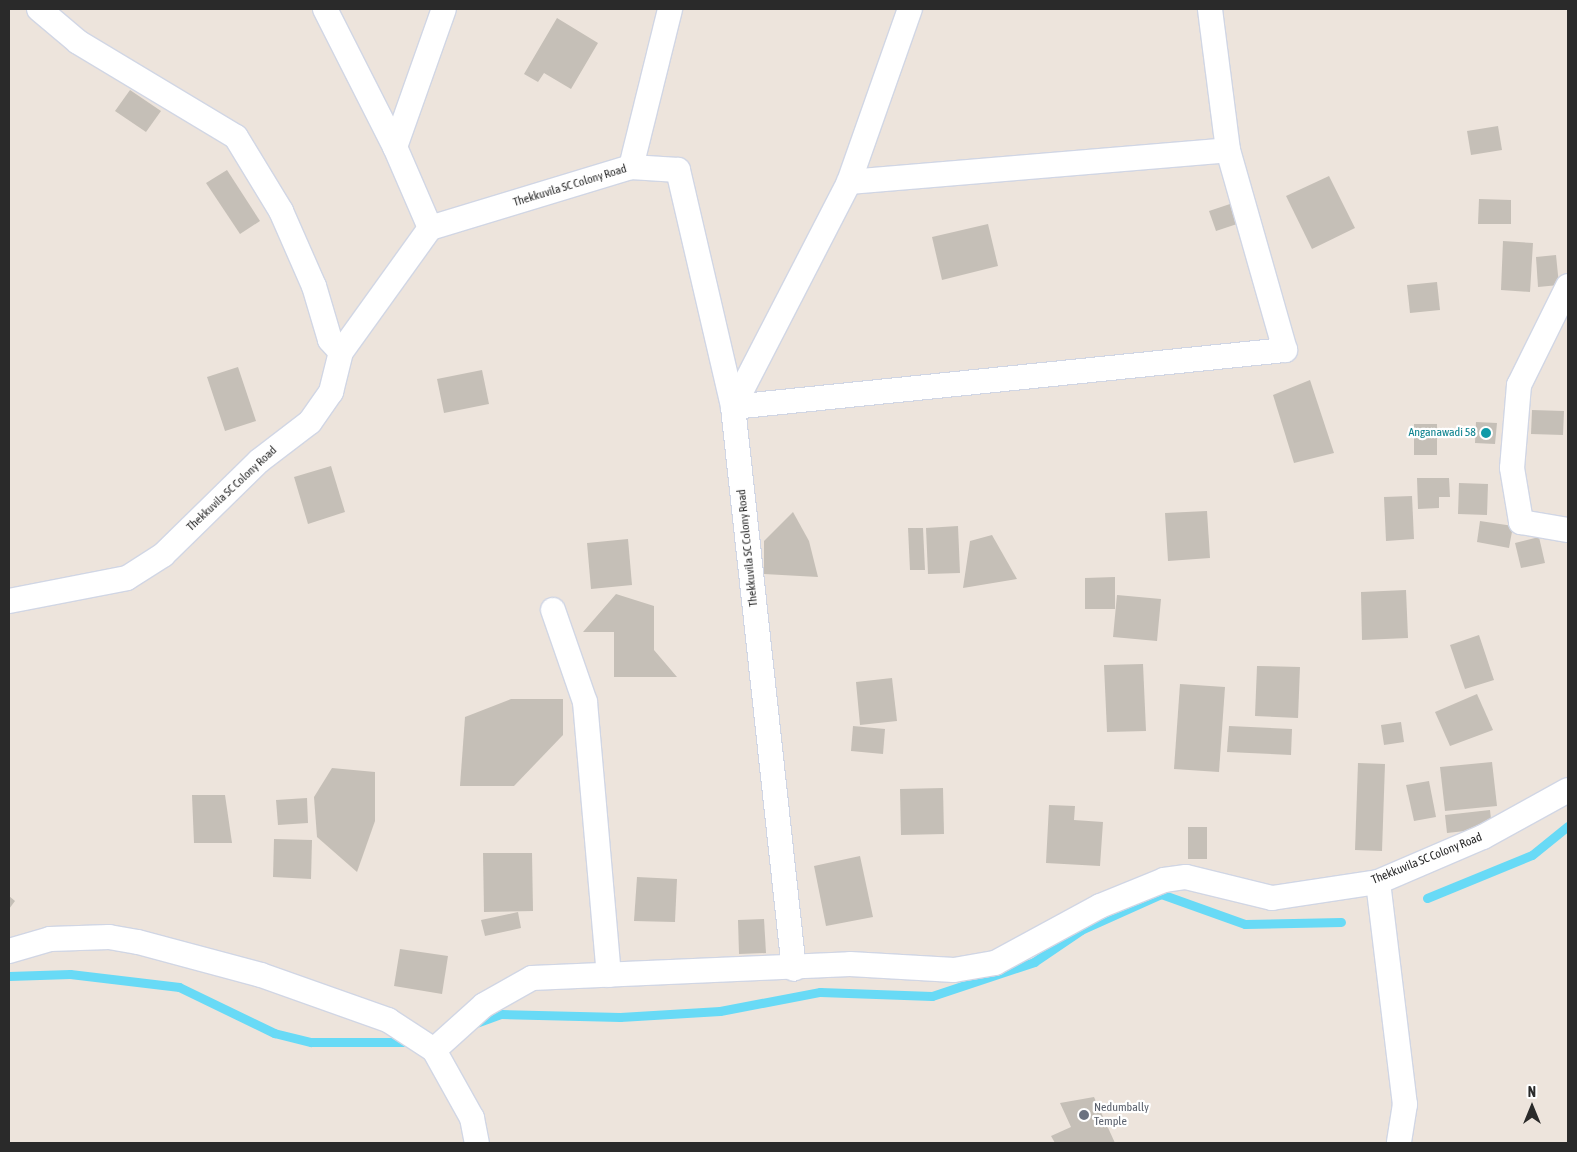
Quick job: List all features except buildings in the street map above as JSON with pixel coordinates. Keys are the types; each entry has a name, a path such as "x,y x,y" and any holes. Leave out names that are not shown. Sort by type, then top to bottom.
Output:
{"street":[{"path":"39,9 78,42 236,137 281,211 314,286 330,340 341,352"},
{"path":"325,9 395,147 430,228"},
{"path":"395,147 444,9"},
{"path":"631,167 670,9"},
{"path":"733,407 849,182 910,9"},
{"path":"733,407 1285,350 1228,150 1210,9"},
{"path":"849,182 1228,150"},
{"name":"Thekkuvila SC Colony Road","path":"9,602 127,578 163,555 259,461 310,422 331,392 341,352 430,228 631,167 678,170 733,407 794,969"},
{"path":"1568,286 1519,385 1512,468 1521,522 1568,530"},
{"path":"553,610 585,702 609,975"},
{"name":"Thekkuvila SC Colony Road","path":"434,1050 484,1005 532,978 794,969 850,964 954,970 995,963 1100,906 1164,880 1186,877 1272,898 1378,882 1483,837 1568,790"},
{"path":"1378,882 1405,1104 1399,1143"},
{"path":"9,951 50,939 109,937 138,942 262,975 388,1020 434,1050 472,1118 477,1143"}],"waterway":[{"path":"1427,898 1532,855 1568,826"},
{"path":"476,1023 501,1014 620,1017 720,1011 820,992 932,996 1034,962 1081,930 1161,894 1245,924 1341,922"},
{"path":"9,976 70,974 179,987 274,1033 311,1042 412,1042"}],"place":[{"name":"Anganawadi 58","path":"1486,433"},
{"name":"Nedumbally Temple","path":"1084,1115"}]}
